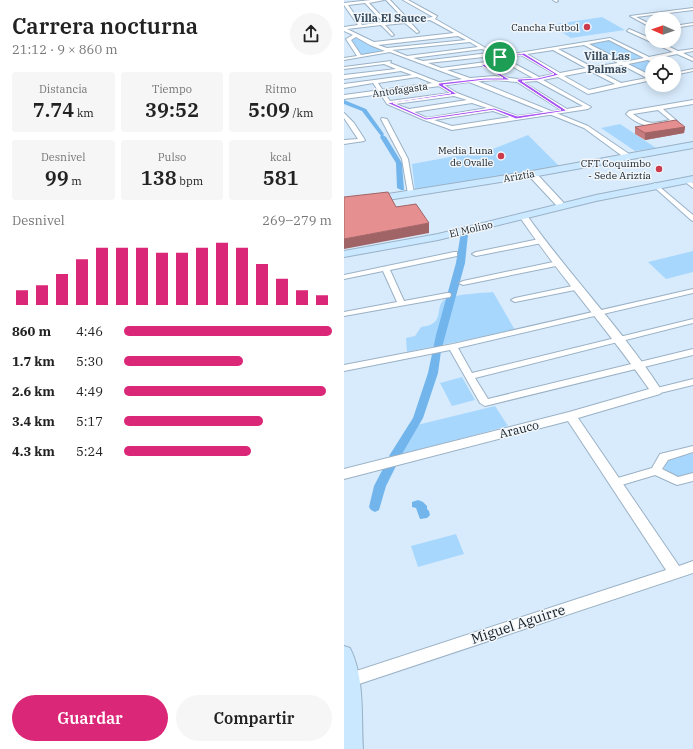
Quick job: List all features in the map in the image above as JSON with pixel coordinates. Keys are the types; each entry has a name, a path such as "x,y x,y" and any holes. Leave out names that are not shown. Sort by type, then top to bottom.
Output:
{"main road":[{"name":"Ariztía","path":"344,204 532,174 628,156 693,146"},
{"name":"El Molino","path":"344,254 438,237 655,185 691,181"},
{"name":"El Molino","path":"560,204 596,198"},
{"path":"344,654 353,749"}],"street":[{"path":"372,44 345,4 354,1 366,2 382,0"},
{"path":"388,0 417,32"},
{"path":"344,28 436,17 405,0"},
{"path":"366,2 392,35"},
{"path":"672,12 692,10"},
{"path":"645,15 632,16 645,24"},
{"path":"375,82 389,103 426,119 452,128 588,107 430,18"},
{"path":"681,26 693,24"},
{"path":"344,28 355,36 372,44 470,80 548,113 586,127 628,156"},
{"path":"645,29 631,31 645,38"},
{"path":"372,44 460,34"},
{"path":"355,36 348,39 360,57"},
{"path":"500,57 610,39 645,57"},
{"path":"344,59 360,57 388,50 471,41"},
{"path":"584,43 645,74"},
{"path":"399,59 483,48"},
{"path":"553,48 620,85"},
{"path":"668,48 693,60"},
{"name":"Antofagasta","path":"657,56 693,50"},
{"path":"422,63 495,54"},
{"path":"523,54 588,92 645,80"},
{"name":"Antofagasta","path":"344,97 470,80 495,78 518,80 538,79 645,58"},
{"path":"344,68 392,61"},
{"path":"439,69 507,61"},
{"path":"385,63 439,84 455,94 516,118"},
{"path":"483,65 489,68"},
{"path":"344,77 402,70"},
{"path":"681,72 693,70"},
{"path":"495,72 508,79"},
{"path":"344,86 417,76"},
{"path":"518,80 565,110"},
{"path":"389,103 455,94"},
{"path":"408,111 474,101"},
{"path":"659,108 674,121 644,126 629,114 629,113 659,108 692,103"},
{"path":"426,119 494,109"},
{"path":"344,115 352,124 362,140 344,142"},
{"path":"384,119 405,159 411,194"},
{"path":"344,125 352,124"},
{"path":"532,174 560,204"},
{"path":"655,185 693,219"},
{"path":"522,216 539,241 598,313 639,366 656,391"},
{"path":"476,254 539,241"},
{"path":"344,277 454,254"},
{"path":"463,283 558,263"},
{"path":"386,268 401,304"},
{"path":"515,300 576,287"},
{"path":"344,368 453,346 693,291"},
{"path":"344,314 447,295"},
{"path":"470,376 693,321"},
{"path":"453,346 485,403 693,352"},
{"name":"Arauco","path":"344,474 572,416 656,391 693,382"},
{"path":"572,416 676,573"},
{"path":"656,471 664,457 693,449"},
{"path":"615,483 656,471 677,481 693,477"},
{"name":"Miguel Aguirre","path":"347,681 693,568"}],"shaded area":[{"name":"Cancha Futbol","path":"602,17 625,30 571,38 550,25"},
{"path":"356,38 385,51 363,56 351,39"},
{"path":"610,39 645,57 622,62 586,43"},
{"path":"645,58 645,73 623,62"},
{"path":"620,124 656,148 635,151 601,128"},
{"name":"Media Luna de Ovalle","path":"528,135 559,166 415,190 412,164 493,149"},
{"path":"693,251 693,272 666,279 648,262"},
{"path":"493,292 515,330 407,352 406,338 415,336 421,327 435,322 443,301 448,298 458,296"},
{"path":"462,377 475,400 452,406 440,383"},
{"path":"495,406 508,426 397,456 417,425"},
{"path":"693,453 693,474 680,477 665,472 664,466 667,459"},
{"path":"418,500 427,506 430,515 427,518 420,519 416,508 412,507 412,502"},
{"path":"456,534 464,554 418,567 411,546"}],"building":[{"path":"676,120 685,127 645,133 635,127"},
{"path":"388,192 396,207 416,204 429,223 344,239 344,197"}],"waterway":[{"path":"344,102 364,110 381,134"},
{"path":"383,137 399,163 401,188"},
{"path":"438,349 457,278 463,249 464,234"},
{"path":"395,456 418,418 433,373 437,352"},
{"path":"375,507 380,486 390,466"}],"place":[{"name":"Cancha Futbol","path":"587,27"},
{"name":"Media Luna de Ovalle","path":"501,156"},
{"name":"CFT Coquimbo - Sede Ariztía","path":"659,169"}],"district":[{"name":"Villa El Sauce","path":"390,18"},
{"name":"Villa Las Palmas","path":"607,62"}],"route":[{"path":"523,54 558,75 538,79 518,80 565,110 516,118 494,109 426,119 389,103 455,94 439,84 495,78 508,79 483,65 507,61 500,57 523,54"}]}
